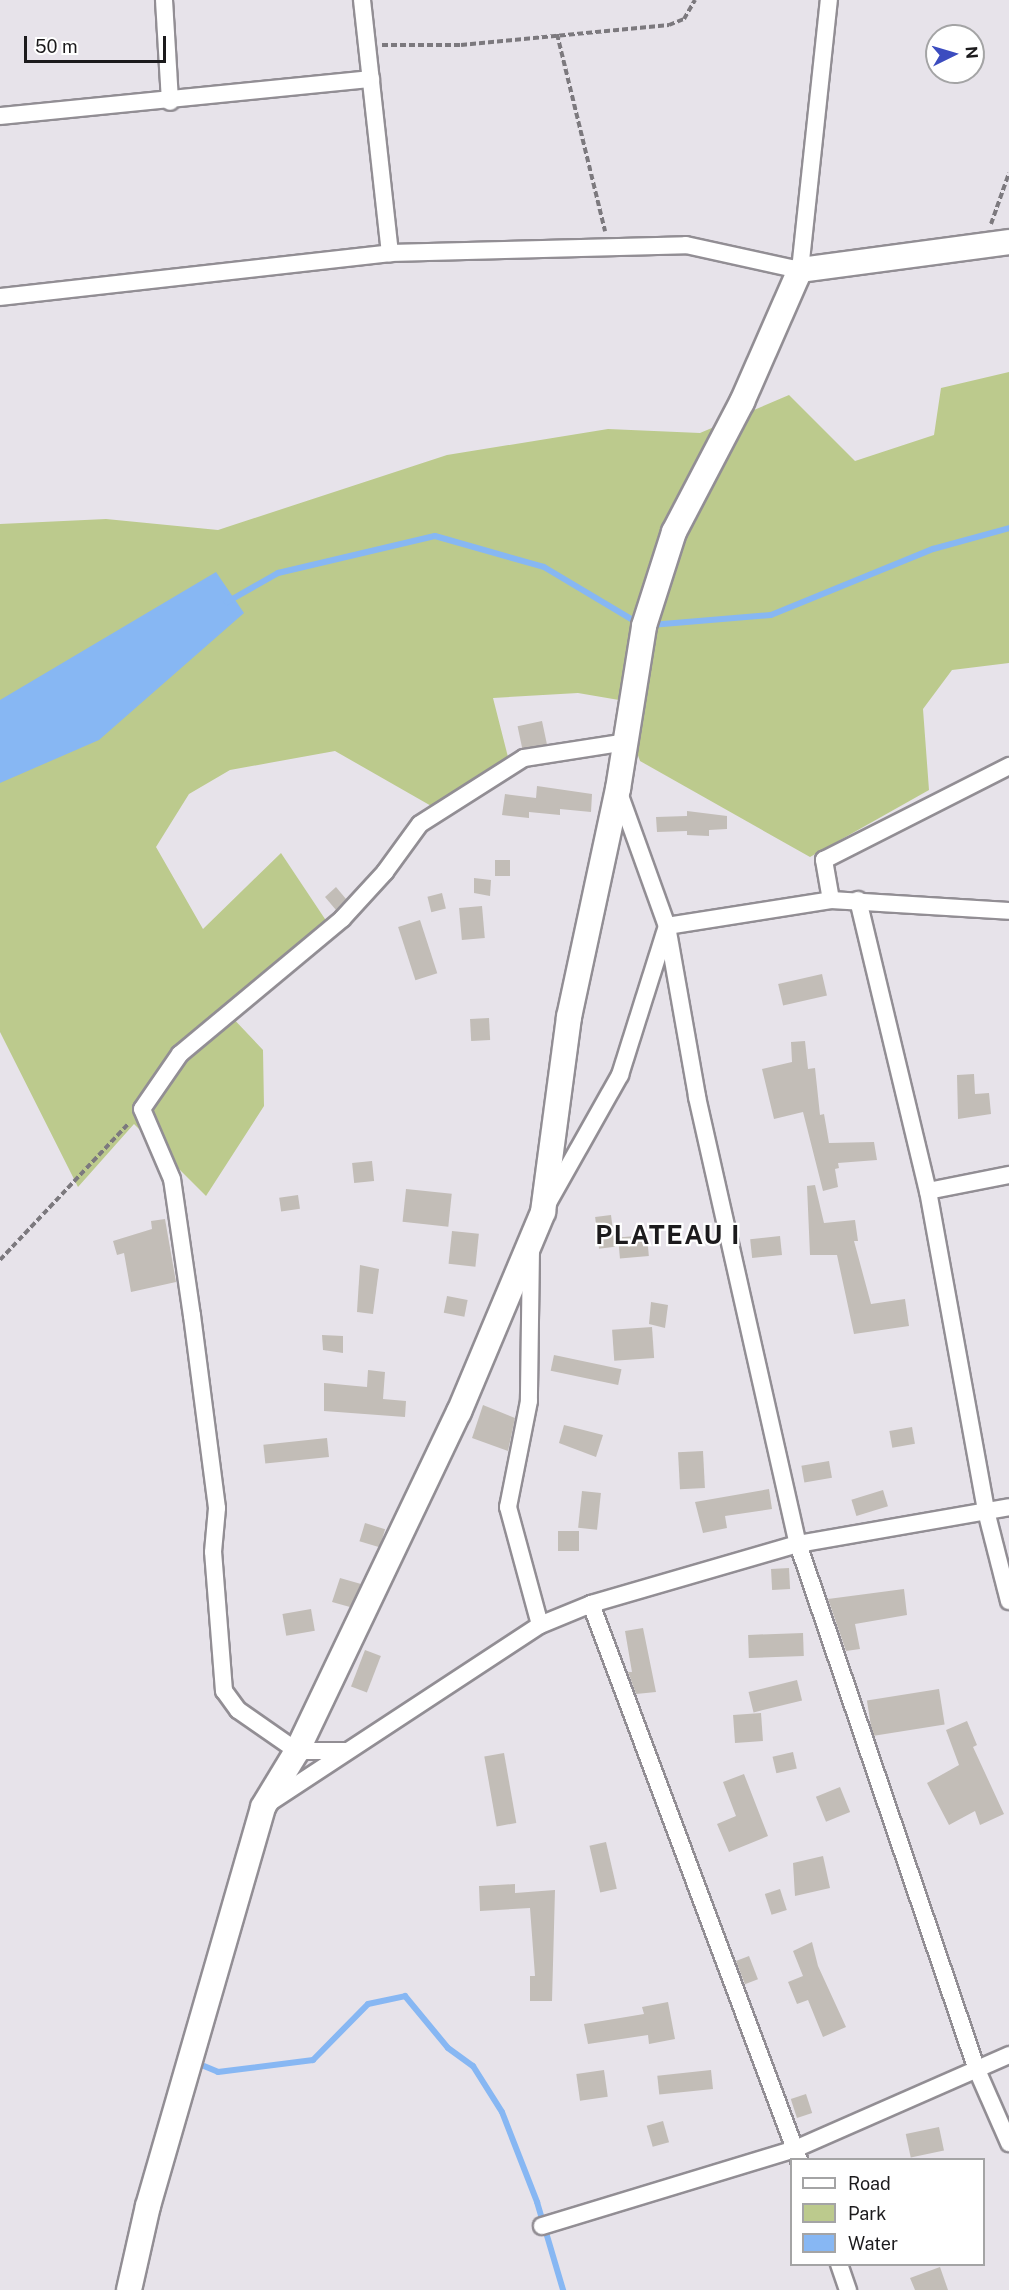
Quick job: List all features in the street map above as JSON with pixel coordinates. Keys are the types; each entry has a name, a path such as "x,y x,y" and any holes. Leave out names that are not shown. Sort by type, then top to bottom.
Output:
{"street":[{"path":"164,0 170,102"},
{"path":"362,0 390,253"},
{"path":"543,1212 569,1017 618,789 644,626 674,532 742,402 800,270 829,0"},
{"path":"0,116 170,102 371,79"},
{"path":"0,297 390,253 686,245 800,270 1009,242"},
{"path":"346,1751 297,1751 238,1710 224,1691 213,1552 217,1508 192,1316 172,1179 142,1109 180,1054 342,919 385,872 420,824 525,758 626,742"},
{"path":"831,900 824,860 1009,766"},
{"path":"618,789 667,926 698,1097 798,1544 977,2070 1009,2143"},
{"path":"667,926 831,900 1009,911"},
{"path":"858,900 928,1191 986,1511 1009,1601"},
{"path":"129,2290 152,2194 263,1808 297,1751 459,1413 543,1212 620,1075 667,926"},
{"path":"928,1191 1009,1175"},
{"path":"531,1245 529,1401 508,1507 540,1625"},
{"path":"263,1808 346,1751 540,1625 591,1604 798,1544 1009,1507"},
{"path":"591,1604 797,2154"},
{"path":"542,2226 797,2154 1009,2055"},
{"path":"839,2266 848,2290"}],"path":[{"path":"367,45 460,45 669,25 684,19 694,0"},
{"path":"557,34 609,247"},
{"path":"983,246 1009,173"},
{"path":"0,1260 142,1109"}],"green space":[{"path":"1009,372 1009,663 952,670 923,709 929,790 810,857 640,761 619,700 578,693 493,698 508,757 440,811 335,751 230,770 189,794 156,847 203,929 281,853 333,931 228,1013 263,1050 264,1106 206,1196 134,1124 78,1187 0,1032 0,524 106,519 218,530 447,455 608,429 700,433 789,395 855,461 934,435 941,388"}],"water":[{"path":"216,572 244,613 99,740 0,783 0,700"}],"building":[{"path":"542,721 547,744 523,750 518,726"},
{"path":"537,786 592,794 591,812 560,809 560,815 529,812 529,818 502,815 505,794 536,798"},
{"path":"687,811 727,816 727,829 709,830 709,836 687,835 687,831 657,832 656,817 687,816"},
{"path":"495,860 510,860 510,876 495,876"},
{"path":"474,878 491,880 490,896 474,893"},
{"path":"336,887 346,899 336,910 325,897"},
{"path":"442,893 446,909 431,912 427,897"},
{"path":"482,906 485,938 462,940 459,908"},
{"path":"420,920 437,973 415,980 398,927"},
{"path":"822,974 827,995 783,1006 778,984"},
{"path":"489,1018 490,1040 471,1041 470,1019"},
{"path":"805,1041 808,1069 815,1068 820,1115 824,1114 829,1143 874,1142 877,1160 838,1163 839,1168 835,1169 838,1187 823,1191 803,1112 774,1119 762,1069 792,1062 791,1042"},
{"path":"974,1074 975,1094 989,1093 991,1114 958,1119 957,1075"},
{"path":"372,1161 374,1181 354,1183 352,1163"},
{"path":"815,1185 824,1223 855,1220 858,1241 854,1241 871,1304 905,1299 909,1326 854,1334 837,1255 810,1255 807,1186"},
{"path":"406,1189 452,1194 448,1227 403,1222"},
{"path":"298,1195 300,1209 281,1212 279,1198"},
{"path":"611,1215 615,1247 599,1249 595,1217"},
{"path":"165,1219 176,1282 131,1292 124,1253 117,1255 113,1241 152,1229 151,1221"},
{"path":"452,1231 479,1234 475,1267 449,1264"},
{"path":"647,1235 649,1256 620,1258 618,1238"},
{"path":"780,1236 782,1255 752,1258 750,1239"},
{"path":"360,1265 379,1269 373,1314 357,1312"},
{"path":"447,1296 468,1300 464,1317 444,1313"},
{"path":"651,1302 668,1305 665,1328 649,1324"},
{"path":"652,1327 654,1358 614,1361 612,1330"},
{"path":"322,1335 343,1336 343,1353 323,1350"},
{"path":"554,1355 621,1369 618,1385 551,1371"},
{"path":"368,1370 385,1372 383,1399 406,1401 405,1417 324,1411 324,1383 367,1387"},
{"path":"483,1405 515,1418 508,1451 472,1438"},
{"path":"564,1425 603,1435 596,1457 559,1443"},
{"path":"912,1427 915,1444 892,1448 889,1431"},
{"path":"327,1438 329,1457 265,1464 263,1445"},
{"path":"703,1451 705,1488 680,1489 678,1452"},
{"path":"829,1461 832,1478 804,1483 801,1466"},
{"path":"769,1489 772,1509 725,1516 727,1528 703,1533 695,1502"},
{"path":"883,1490 888,1506 856,1516 851,1500"},
{"path":"582,1491 601,1493 597,1530 578,1528"},
{"path":"365,1523 385,1529 380,1547 359,1541"},
{"path":"558,1531 579,1531 579,1551 558,1551"},
{"path":"789,1568 790,1589 772,1590 771,1569"},
{"path":"340,1578 361,1584 350,1607 332,1602"},
{"path":"904,1589 907,1615 855,1624 860,1649 846,1651 828,1599"},
{"path":"311,1609 315,1631 286,1636 282,1614"},
{"path":"643,1628 656,1692 636,1694 628,1672 632,1672 625,1631"},
{"path":"803,1633 804,1656 749,1658 748,1635"},
{"path":"365,1650 381,1656 367,1693 351,1686"},
{"path":"797,1680 802,1700 754,1712 748,1692"},
{"path":"939,1689 945,1725 873,1736 867,1700"},
{"path":"761,1713 763,1741 735,1743 733,1715"},
{"path":"967,1721 977,1745 973,1747 1004,1814 980,1825 975,1811 949,1825 927,1783 959,1765 946,1730"},
{"path":"793,1752 797,1769 776,1773 773,1757"},
{"path":"504,1753 516,1823 497,1826 484,1756"},
{"path":"744,1774 768,1836 729,1852 717,1824 736,1816 723,1782"},
{"path":"840,1787 850,1812 826,1822 816,1797"},
{"path":"606,1842 617,1889 600,1893 589,1846"},
{"path":"823,1856 830,1888 795,1896 793,1863"},
{"path":"515,1884 515,1893 555,1890 552,2001 530,2001 530,1976 535,1976 530,1908 480,1911 479,1886"},
{"path":"780,1889 787,1910 772,1915 765,1894"},
{"path":"812,1942 818,1966 846,2027 823,2037 808,2000 797,2004 788,1982 803,1976 793,1951"},
{"path":"749,1956 758,1979 745,1984 736,1961"},
{"path":"668,2002 675,2039 649,2044 648,2035 588,2044 584,2024 644,2014 642,2007"},
{"path":"604,2070 608,2097 580,2101 576,2074"},
{"path":"711,2070 713,2089 659,2095 657,2076"},
{"path":"806,2094 812,2113 797,2118 791,2099"},
{"path":"663,2121 669,2142 653,2147 647,2126"},
{"path":"939,2127 944,2150 911,2158 906,2134"},
{"path":"940,2267 948,2290 915,2290 910,2278"}],"waterway":[{"path":"651,625 771,615 933,549 1009,528"},
{"path":"227,602 278,573 435,536 544,567 638,623"},
{"path":"204,2066 218,2072 313,2060 368,2004 405,1996 448,2048 473,2066 502,2112 537,2202 563,2290"}],"district":[{"name":"PLATEAU I","path":"668,1235"}]}
